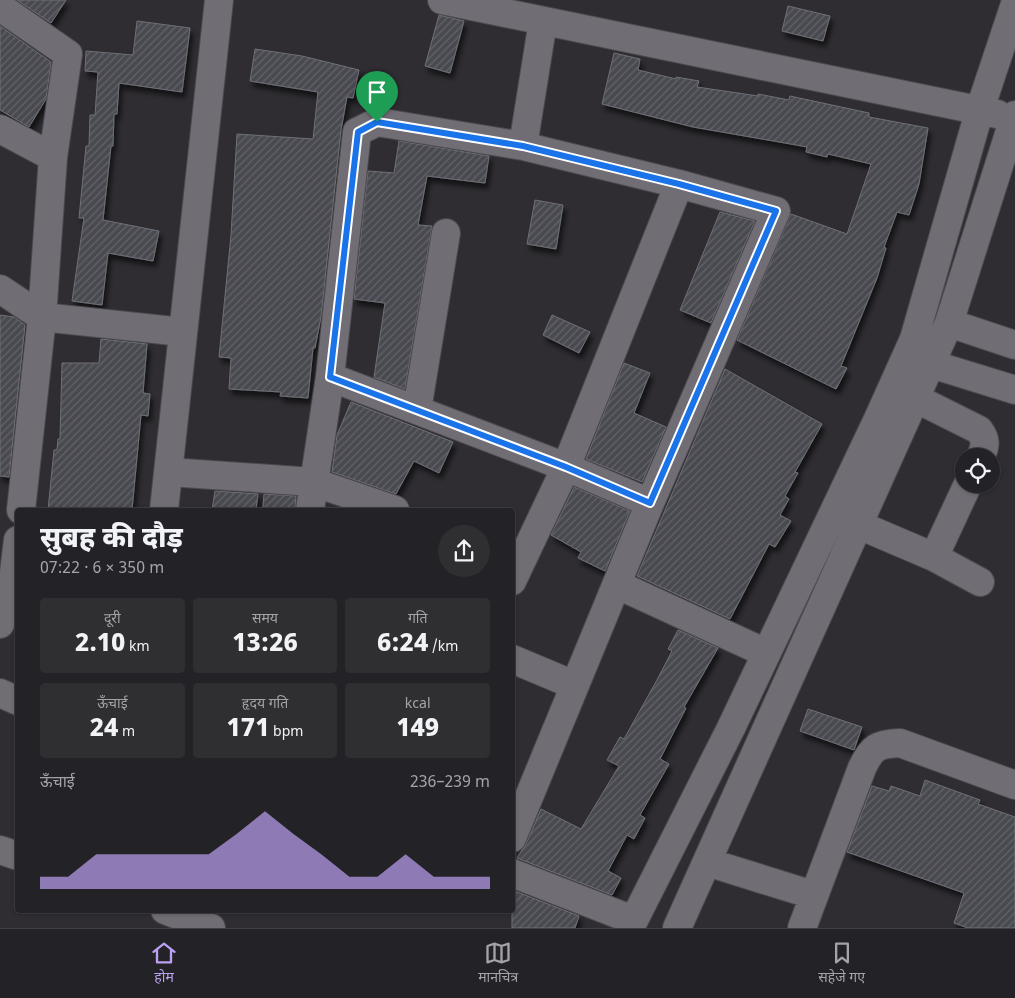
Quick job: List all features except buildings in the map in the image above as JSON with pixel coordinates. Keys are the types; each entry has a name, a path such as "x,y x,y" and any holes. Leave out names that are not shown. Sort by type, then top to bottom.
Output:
{"street":[{"path":"164,508 219,0"},
{"path":"442,0 1014,117 949,324 677,928"},
{"path":"515,874 631,924 766,653 878,419 914,339 980,109 1015,4"},
{"path":"0,7 68,54 53,157 42,316 21,508"},
{"path":"523,146 543,20"},
{"path":"310,508 330,377 358,132 377,122 523,146 679,184 776,211 650,503 618,585 574,685 515,831"},
{"path":"0,129 53,157"},
{"path":"515,569 519,552 566,467 679,184"},
{"path":"417,410 446,233"},
{"path":"0,288 42,316 183,332"},
{"path":"949,324 1015,345"},
{"path":"931,364 1015,390"},
{"path":"330,377 566,467 650,503"},
{"path":"915,398 979,430 985,438 985,448"},
{"path":"169,472 313,482 389,508"},
{"path":"934,557 964,493"},
{"path":"859,526 934,557 980,582"},
{"path":"0,624 6,586 15,552"},
{"path":"618,585 766,653"},
{"path":"515,660 574,685"},
{"path":"0,694 15,700"},
{"path":"802,928 862,768 869,753 881,744 900,743 1015,784"},
{"path":"0,850 15,855"},
{"path":"708,862 813,895"},
{"path":"173,913 211,928"}],"route":[{"path":"377,122 523,146 679,184 776,211 650,503 566,467 330,377 358,132 377,122"}]}
